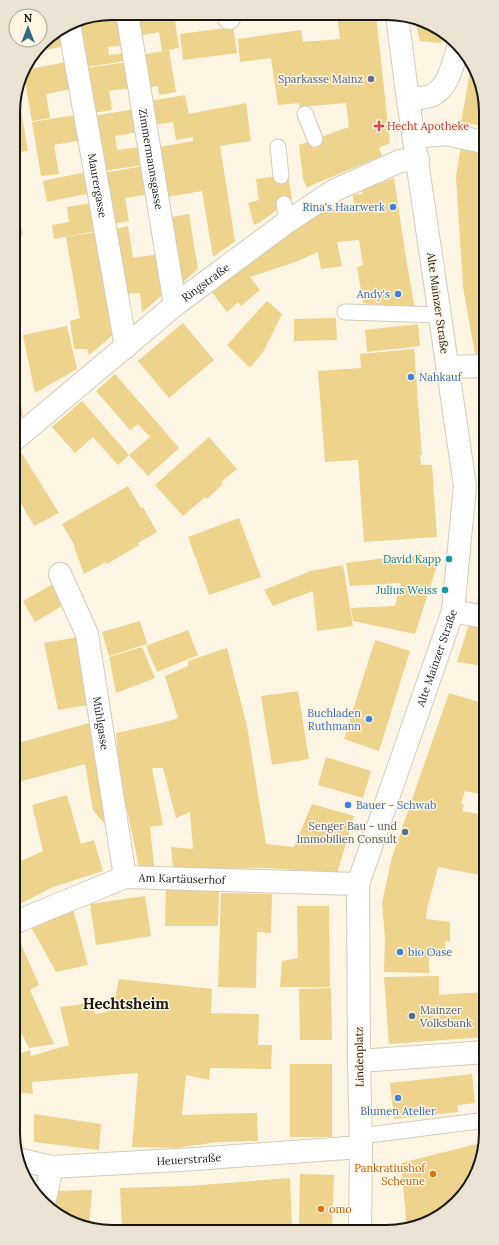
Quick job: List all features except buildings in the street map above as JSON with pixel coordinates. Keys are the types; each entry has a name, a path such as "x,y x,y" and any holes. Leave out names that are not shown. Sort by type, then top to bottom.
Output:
{"street":[{"name":"Zimmermannsgasse","path":"128,20 175,305"},
{"name":"Alte Mainzer Straße","path":"358,884 453,611 465,486 398,21"},
{"name":"Maurergasse","path":"70,30 126,347"},
{"path":"408,100 428,96 438,91 447,79 457,52"},
{"path":"415,137 446,134 479,141"},
{"name":"Ringstraße","path":"20,435 285,213 333,184 400,162 418,159"},
{"path":"447,367 479,366"},
{"name":"Mühlgasse","path":"60,574 87,634 126,877"},
{"path":"453,611 479,616"},
{"name":"Am Kartäuserhof","path":"20,920 126,877 358,884"},
{"name":"Lindenplatz","path":"358,884 361,1142 360,1225"},
{"path":"359,1061 479,1052"},
{"name":"Heuerstraße","path":"24,1161 52,1167 195,1159 361,1142"},
{"path":"46,1196 52,1167"}],"lane":[{"path":"305,114 315,139"},
{"path":"278,147 281,176"},
{"path":"345,312 440,315"},
{"path":"361,1142 479,1121"}],"place":[{"name":"Sparkasse Mainz","path":"371,79"},
{"name":"Hecht Apotheke","path":"379,126"},
{"name":"Rina's Haarwerk","path":"393,207"},
{"name":"Andy's","path":"398,294"},
{"name":"Nahkauf","path":"411,377"},
{"name":"David Kapp","path":"449,559"},
{"name":"Julius Weiss","path":"445,590"},
{"name":"Buchladen Ruthmann","path":"369,719"},
{"name":"Bauer - Schwab","path":"348,805"},
{"name":"Senger Bau - und Immobilien Consult","path":"405,832"},
{"name":"bio Oase","path":"400,952"},
{"name":"Mainzer Volksbank","path":"412,1016"},
{"name":"Blumen Atelier","path":"398,1098"},
{"name":"Pankratiushof Scheune","path":"433,1174"},
{"name":"omo","path":"321,1209"}],"district":[{"name":"Hechtsheim","path":"126,1004"}]}
